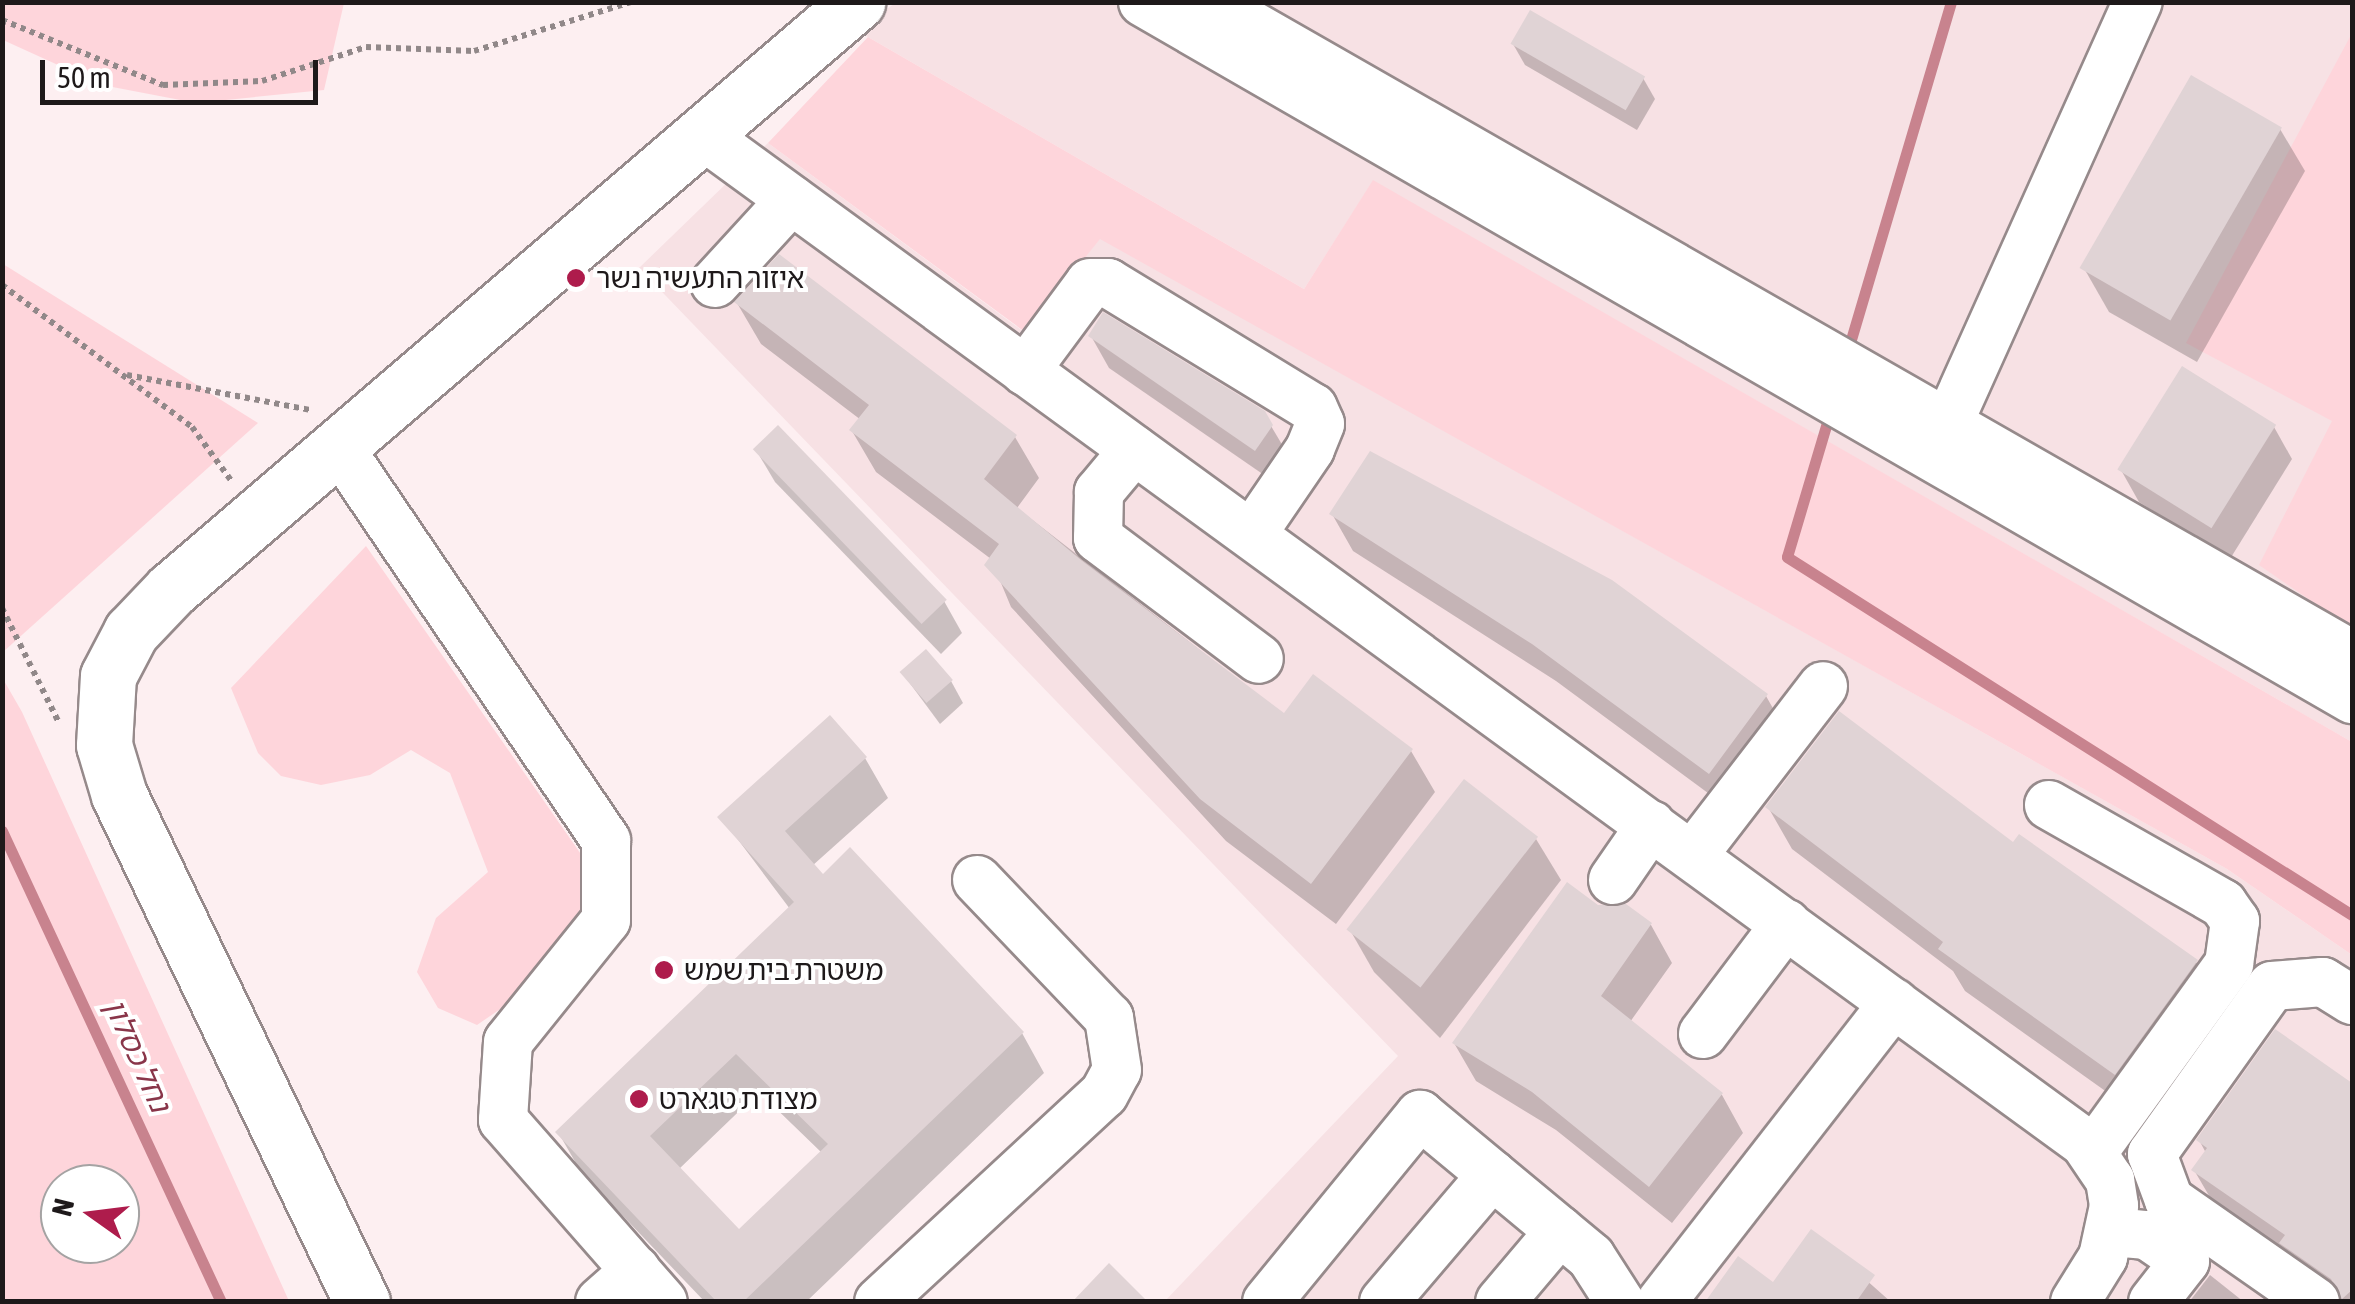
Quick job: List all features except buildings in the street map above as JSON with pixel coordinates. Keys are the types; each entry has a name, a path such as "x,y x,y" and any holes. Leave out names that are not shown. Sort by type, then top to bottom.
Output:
{"main road":[{"path":"362,1302 119,795 104,745 108,676 132,632 257,516 857,2"}],"street":[{"path":"1143,2 1942,441 2352,656"},
{"path":"1211,2 1942,441 2352,699"},
{"path":"1942,441 2138,2"},
{"path":"704,136 1894,1003 2101,1166"},
{"path":"715,283 792,200"},
{"path":"1026,372 1090,282 1108,283 1313,408 1320,424 1310,449 1252,534"},
{"path":"354,432 606,841 606,920 508,1042 499,1084 503,1120 649,1286 600,1302"},
{"path":"1134,450 1099,492 1098,538 1259,658"},
{"path":"1693,855 1823,686"},
{"path":"2049,804 2224,904 2235,921 2229,964 2101,1166 2112,1232 2075,1302"},
{"path":"1612,880 1651,824"},
{"path":"879,1302 1104,1094 1117,1070 1109,1018 976,880"},
{"path":"1703,1034 1786,924"},
{"path":"2101,1166 2152,1154 2272,986 2322,982 2352,1000"},
{"path":"1661,1302 1894,1003"},
{"path":"1267,1302 1420,1115 1576,1244 1620,1302"},
{"path":"2152,1154 2169,1200 2315,1302"},
{"path":"1384,1302 1492,1175"},
{"path":"2112,1232 2148,1234 2184,1261 2154,1302"},
{"path":"1576,1244 1640,1266 1696,1257"},
{"path":"1500,1302 1576,1244"}],"path":[{"path":"2,20 163,85 262,81 366,48 474,52 631,2"},
{"path":"2,285 192,427 257,516"},
{"path":"120,373 354,432"}],"shaded area":[{"path":"3,2 344,3 324,90 196,103 102,85 3,40"},
{"path":"897,2 2352,3 2352,742 1373,181 1304,289 856,30"},
{"path":"2352,33 2352,629 2259,565 2332,421 2186,343"},
{"path":"868,37 1304,289 1373,180 2352,742 2352,955 2227,869 1100,239 1025,332 768,143"},
{"path":"768,143 1024,332 1100,238 2227,869 2352,955 2352,1301 1165,1301 1398,1056 639,268"},
{"path":"3,264 258,423 3,652"},
{"path":"366,546 585,860 588,906 512,1001 477,1025 438,1008 417,972 436,918 488,872 450,773 411,750 370,775 321,785 281,776 258,753 231,688"},
{"path":"3,679 22,712 289,1301 3,1301"}],"waterway":[{"path":"1847,353 1951,2"},
{"path":"1831,409 1787,557 2352,915"},
{"name":"נחל כסלון","path":"2,831 221,1302"}],"place":[{"name":"איזור התעשיה נשר","path":"576,278"},
{"name":"משטרת בית שמש","path":"664,970"},
{"name":"מצודת טגארט","path":"639,1099"}]}
